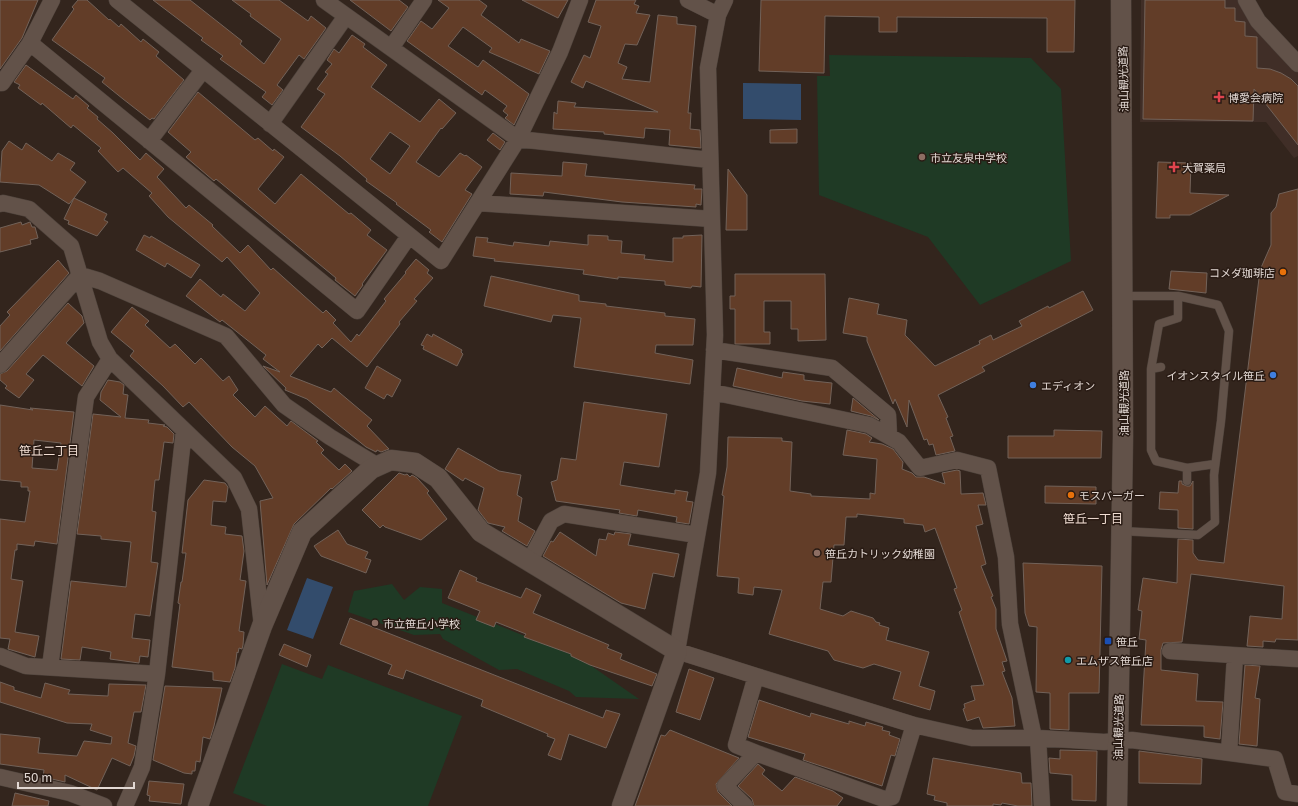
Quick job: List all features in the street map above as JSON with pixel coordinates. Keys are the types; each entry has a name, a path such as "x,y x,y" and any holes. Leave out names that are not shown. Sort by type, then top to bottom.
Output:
{"street":[{"path":"0,83 2,83 30,43 52,0"},
{"path":"117,0 441,261 518,139 560,52 580,0"},
{"path":"324,0 518,139 710,160"},
{"path":"391,48 424,0"},
{"path":"688,0 718,15"},
{"path":"622,806 677,651 708,473 714,350 708,68 718,15 725,0"},
{"name":"油山観光道路","path":"1118,806 1123,296 1121,0"},
{"path":"1246,0 1258,21 1298,64"},
{"path":"270,124 346,16"},
{"path":"30,43 357,312 409,236"},
{"path":"149,141 203,70"},
{"path":"0,204 3,203 29,209 71,246 100,342 110,359 234,478 249,509 262,626"},
{"path":"478,203 712,219"},
{"path":"0,365 80,275"},
{"path":"80,275 100,281 226,336 284,406 330,437 378,466"},
{"path":"714,350 832,368 888,415 889,436"},
{"path":"50,667 86,397 110,359"},
{"path":"712,392 869,425 899,442 920,468 957,460 988,468 1006,557 1010,624 1036,738 1042,806"},
{"path":"125,806 142,767 157,674 184,430"},
{"path":"198,806 262,626 302,532 371,469 391,460 415,463 438,478 481,532 677,651 914,725 972,738 1036,738 1104,742 1132,740 1275,759 1285,792 1298,794"},
{"path":"529,562 551,521 564,514 697,534"},
{"path":"1170,651 1297,659"},
{"path":"0,656 26,666 157,674"},
{"path":"1229,753 1235,656"},
{"path":"756,676 736,745 884,799 892,797 914,725"},
{"path":"745,806 725,786 756,753"},
{"path":"0,777 70,794 104,806"}],"lane":[{"path":"1120,531 1198,535 1215,522 1214,475 1221,422 1229,331 1218,306 1178,296 1123,296"},
{"path":"1178,296 1178,318 1159,324 1151,369 1151,450 1156,461 1187,468 1215,464"},
{"path":"1151,369 1161,367"},
{"path":"1187,468 1187,481"}],"shaded area":[{"name":"博愛会病院","path":"1141,0 1239,0 1243,10 1298,73 1298,156 1294,158 1266,122 1140,122"}],"green space":[{"path":"829,55 1031,58 1061,89 1071,261 980,305 928,237 819,195 817,76 830,76"},
{"path":"392,584 404,600 420,587 442,589 442,603 580,658 639,699 576,697 569,691 517,669 499,670 443,639 440,634 414,635 348,612 354,591"},
{"path":"282,664 322,679 328,665 462,716 428,806 267,806 233,793"}],"water":[{"path":"743,83 801,84 801,120 743,119"},
{"path":"307,578 333,587 313,639 287,630"}],"building":[{"path":"0,0 38,0 22,38 0,69"},
{"path":"78,0 87,0 119,27 121,24 141,42 143,39 159,52 156,56 184,80 154,119 152,118 150,120 102,82 105,78 52,40 74,9 72,7"},
{"path":"153,0 190,0 242,41 240,44 264,64 281,39 250,16 251,14 232,0 279,0 308,21 311,16 326,28 304,59 299,55 277,85 283,90 272,105 262,97 266,92 220,59 223,56 201,40 203,38"},
{"path":"350,0 399,0 408,7 391,31"},
{"path":"438,0 479,0 487,6 481,15 519,43 521,39 550,51 539,74 489,52 492,48 463,27 448,46 478,67 483,60 529,94 514,125 505,118 508,115 503,111 507,106 485,90 482,95 407,41 421,21 432,29 449,8"},
{"path":"522,0 568,0 558,18"},
{"path":"596,0 636,0 634,4 639,6 636,13 650,15 637,45 625,44 618,63 627,67 622,79 650,82 658,15 677,17 677,24 696,26 688,113 691,113 690,129 700,130 701,148 669,145 670,130 645,128 644,138 604,134 604,132 553,129 554,112 557,114 558,101 576,103 574,107 658,112 586,81 583,88 571,82 584,55 590,58 601,26 588,22"},
{"path":"761,0 1075,0 1074,52 1047,52 1047,18 897,17 897,32 879,32 879,17 825,16 824,73 759,71"},
{"name":"博愛会病院","path":"1145,0 1225,0 1225,8 1235,8 1235,21 1245,22 1245,36 1257,37 1257,68 1270,69 1281,73 1291,79 1298,86 1298,145 1254,89 1253,121 1143,119"},
{"path":"352,35 365,44 363,47 387,65 371,87 420,122 439,99 456,113 442,129 441,128 416,162 439,177 460,153 465,156 466,155 482,167 465,190 472,194 442,242 429,232 431,230 366,181 367,179 340,156 301,127 325,94 317,89 328,74 325,72 332,64 327,60 334,49 339,53","holes":["390,132 410,146 390,174 370,159"]},
{"path":"26,65 73,99 76,95 89,106 87,108 98,117 97,119 140,160 146,153 164,169 157,177 186,208 189,205 213,225 212,226 240,253 248,245 271,270 273,268 323,313 326,310 336,320 333,323 351,342 357,334 359,336 386,301 384,299 416,259 429,270 427,273 433,278 414,299 417,301 399,322 400,324 367,367 332,338 322,348 318,344 290,376 331,392 334,388 372,420 367,426 389,449 381,452 377,450 376,452 366,447 307,399 285,390 286,388 263,366 280,372 263,359 266,355 222,320 220,322 186,296 200,279 221,297 223,294 245,311 260,293 227,257 222,262 168,217 149,196 152,193 123,168 118,172 98,151 101,148 73,125 71,128 42,103 41,105 18,88 20,85 14,82"},
{"path":"198,92 255,140 258,138 273,151 274,149 284,157 258,189 275,204 301,174 349,214 351,213 371,230 367,235 387,250 355,296 335,280 336,278 216,179 214,181 186,157 191,152 168,132"},
{"path":"797,129 797,143 770,143 770,130"},
{"path":"493,133 505,142 500,150 487,140"},
{"path":"9,141 22,150 26,143 52,161 58,153 75,163 70,170 86,182 69,204 39,185 0,182 2,151"},
{"path":"563,162 587,164 585,176 695,185 694,189 702,189 701,205 696,204 696,207 622,202 544,192 543,196 510,194 511,173 562,176"},
{"path":"1158,162 1191,163 1190,193 1229,195 1190,215 1170,215 1170,218 1156,218"},
{"path":"728,169 747,195 747,230 726,230"},
{"name":"イオンスタイル笹丘","path":"1298,189 1298,640 1276,639 1275,642 1263,641 1263,647 1247,646 1250,616 1282,619 1284,586 1191,574 1182,642 1163,643 1161,650 1161,670 1198,674 1196,701 1223,702 1220,739 1204,737 1204,726 1141,725 1146,640 1139,639 1142,611 1138,610 1143,578 1177,583 1178,539 1193,540 1193,553 1198,560 1224,563 1260,270 1271,245 1271,213 1276,207 1279,194"},
{"path":"74,198 107,214 104,220 108,222 97,236 68,224 69,221 64,219"},
{"path":"21,222 22,225 30,222 32,227 35,227 38,238 30,240 31,244 0,252 0,228"},
{"path":"144,235 150,238 151,236 200,265 191,278 167,263 165,267 136,250"},
{"path":"588,235 608,236 608,240 622,241 621,253 645,255 644,259 673,262 673,238 702,235 701,287 692,286 691,288 665,285 665,281 618,277 618,279 583,274 584,270 494,261 495,259 473,256 476,237 488,238 487,242 513,246 514,242 549,246 550,241 588,245"},
{"path":"58,260 69,273 0,351 0,326 10,315 7,312"},
{"path":"1171,271 1207,273 1206,293 1169,289"},
{"path":"735,274 825,274 826,340 798,341 798,329 791,329 791,301 764,301 764,332 770,332 770,344 735,344 735,309 730,309 730,296 735,296"},
{"path":"491,276 579,295 579,301 606,304 606,306 665,313 665,316 695,319 693,345 656,345 655,353 693,360 690,384 574,367 581,318 553,315 551,322 484,306"},
{"path":"1083,291 1093,310 982,367 985,371 938,395 948,417 946,418 953,436 950,437 955,451 936,455 933,444 929,445 927,439 924,440 909,400 907,427 895,399 893,404 867,341 867,337 843,333 849,298 879,304 877,314 907,320 905,335 935,366 980,344 979,341 991,335 993,340 1022,326 1019,321 1048,306 1049,308"},
{"path":"68,303 82,316 84,323 66,343 94,366 82,386 43,355 26,374 34,380 19,398 5,388 7,386 0,380 0,374 7,371"},
{"path":"132,307 149,321 145,325 170,348 175,344 195,364 201,358 223,381 229,376 238,390 233,395 255,417 265,406 287,426 291,421 318,441 316,442 324,450 321,453 339,470 345,464 352,471 332,489 331,488 294,524 267,585 260,501 273,498 255,466 232,447 189,402 183,407 163,386 130,356 134,351 111,332"},
{"path":"427,334 432,337 433,334 462,350 461,352 463,354 457,366 423,349 424,346 421,345"},
{"path":"377,366 401,380 392,397 387,394 384,399 365,388"},
{"path":"737,368 782,378 783,372 804,375 804,380 832,383 830,404 802,401 733,386"},
{"path":"108,380 120,382 124,385 123,394 128,395 125,418 149,420 148,423 165,425 163,426 167,427 174,434 173,443 164,442 159,480 155,480 152,511 156,512 151,562 158,563 150,616 135,614 132,638 150,640 148,657 140,656 139,663 110,659 111,652 82,647 80,660 61,659 71,581 126,587 131,542 101,539 101,536 77,534 93,414 121,417 100,400 101,392"},
{"path":"853,398 879,420 871,416 851,411"},
{"path":"584,402 667,414 659,467 624,462 620,485 675,494 675,490 688,492 686,501 693,502 689,524 676,522 677,517 638,510 637,516 619,513 620,510 556,501 551,482 557,480 561,458 576,460"},
{"path":"0,405 33,410 30,408 74,412 57,544 35,541 34,546 17,544 17,550 15,550 11,579 23,581 15,632 39,636 35,657 8,649 10,639 0,638 0,519 25,522 30,491 28,491 28,487 21,487 21,482 0,480","holes":["34,440 61,443 57,470 32,468"]},
{"path":"847,430 866,434 872,438 869,442 882,444 893,449 903,462 902,469 912,473 916,477 924,477 945,484 942,473 957,470 960,471 961,494 983,493 986,505 978,505 983,524 976,526 986,564 981,566 993,596 991,597 996,609 996,629 1007,661 1002,662 1005,671 1002,672 1012,698 1015,726 983,728 979,717 967,721 963,709 965,708 964,704 975,700 971,686 984,685 959,612 962,610 954,589 957,588 935,528 925,532 923,525 904,523 904,519 857,514 857,517 846,517 844,545 834,545 831,582 823,582 820,609 843,616 851,611 873,618 876,622 880,623 879,625 889,628 886,640 929,652 919,686 935,691 930,710 893,699 901,672 874,664 863,668 834,660 828,651 769,634 782,590 754,587 753,595 738,593 739,578 717,576 724,496 722,495 727,467 728,437 782,438 782,441 792,442 790,491 811,494 811,496 870,499 870,493 875,494 877,459 843,455"},
{"path":"1054,430 1102,431 1101,458 1008,458 1008,436 1054,436"},
{"path":"458,448 499,471 521,475 517,495 522,498 518,521 535,531 527,546 502,531 505,527 488,523 478,510 484,488 465,478 463,481 445,469"},
{"path":"399,473 405,475 407,474 410,477 412,475 417,478 429,491 427,493 447,519 421,540 383,525 380,528 362,510"},
{"path":"204,480 225,483 228,487 226,502 213,501 211,525 226,527 225,534 242,536 244,551 240,580 246,581 239,631 244,632 243,645 242,649 239,648 238,653 237,652 235,668 230,682 213,680 213,672 172,667 180,604 178,603 186,553 182,553 188,500"},
{"path":"1179,481 1182,481 1182,484 1190,486 1193,481 1193,529 1178,528 1178,510 1159,509 1160,492 1178,493"},
{"name":"モスバーガー","path":"1045,486 1096,487 1096,504 1045,503"},
{"path":"338,530 347,544 368,552 365,558 371,560 366,573 321,556 314,546"},
{"path":"560,532 596,556 599,539 606,540 608,533 614,535 615,532 631,534 628,545 679,554 674,577 653,573 645,609 621,603 543,556 551,541 553,542"},
{"name":"エムザス笹丘店","path":"1023,563 1102,566 1099,693 1069,693 1069,730 1050,729 1050,693 1036,692 1037,627 1029,626 1025,613"},
{"path":"460,570 477,578 476,581 521,598 526,588 541,595 533,613 609,645 607,648 622,654 620,659 657,674 652,686 590,665 571,656 571,654 524,637 526,634 496,622 494,627 476,620 480,611 448,598"},
{"path":"350,618 603,718 606,710 620,714 606,748 569,734 561,760 548,755 555,739 547,736 548,734 481,706 483,700 406,670 403,679 388,674 392,665 340,644"},
{"path":"284,644 311,655 307,667 279,655"},
{"path":"1245,665 1260,666 1255,698 1260,699 1257,746 1239,744"},
{"path":"689,669 714,678 700,720 676,712"},
{"path":"0,682 14,687 14,690 41,698 45,683 70,690 68,694 108,696 109,684 146,685 141,712 134,712 128,743 136,746 130,766 112,758 97,790 65,775 65,782 43,777 44,770 0,764 0,734 40,738 38,753 77,756 84,741 111,744 112,737 90,730 92,724 67,723 0,702"},
{"path":"165,686 222,688 210,739 203,737 200,762 196,761 195,771 192,771 192,774 184,773 153,760"},
{"path":"759,700 810,717 811,713 849,724 849,721 865,726 866,722 883,727 882,730 890,732 889,735 900,739 895,756 891,755 882,786 803,760 805,754 748,737"},
{"path":"670,730 739,758 716,784 718,792 732,806 635,806 661,735 665,736"},
{"path":"1060,750 1097,751 1096,801 1072,800 1072,775 1050,773 1049,758 1060,759"},
{"path":"1139,751 1202,759 1201,784 1139,783"},
{"path":"933,758 1021,773 1022,783 1031,783 1032,806 1018,806 1002,803 1001,805 993,804 993,806 947,806 947,803 934,800 935,796 927,794"},
{"path":"758,764 765,770 762,774 782,791 795,777 833,791 843,798 837,806 754,806 752,799 738,786"},
{"path":"149,781 184,784 181,804 149,801 150,796 147,795"},
{"path":"15,793 49,801 48,806 12,806"}],"place":[{"name":"博愛会病院","path":"1219,97"},
{"name":"市立友泉中学校","path":"922,157"},
{"name":"大賀薬局","path":"1174,167"},
{"name":"コメダ珈琲店","path":"1283,272"},
{"name":"イオンスタイル笹丘","path":"1273,375"},
{"name":"エディオン","path":"1033,385"},
{"name":"モスバーガー","path":"1071,495"},
{"name":"笹丘カトリック幼稚園","path":"817,553"},
{"name":"市立笹丘小学校","path":"375,623"},
{"name":"笹丘","path":"1108,641"},
{"name":"エムザス笹丘店","path":"1068,660"}],"district":[{"name":"笹丘二丁目","path":"49,450"},
{"name":"笹丘一丁目","path":"1093,518"}]}
